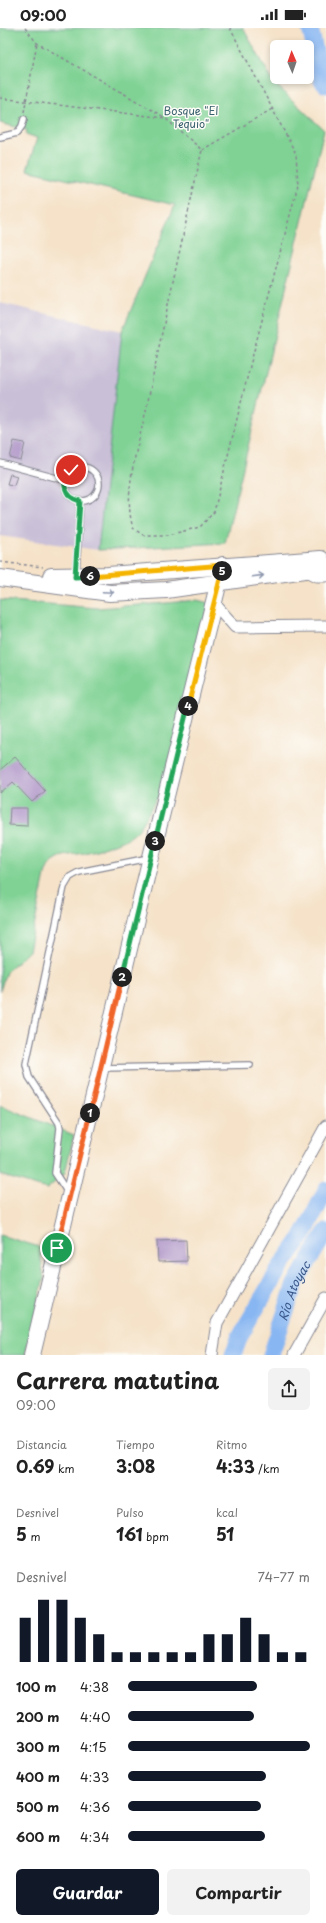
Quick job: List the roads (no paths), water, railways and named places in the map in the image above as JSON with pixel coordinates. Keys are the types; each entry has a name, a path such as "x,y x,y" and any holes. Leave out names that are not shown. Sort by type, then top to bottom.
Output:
{"street":[{"path":"0,570 41,576 75,577 224,565 326,559"},
{"path":"32,1355 151,857 224,565"},
{"path":"0,578 110,592 166,590 219,581 326,567"},
{"path":"306,570 317,576 326,576"},
{"path":"214,603 234,627 326,626"},
{"path":"212,1355 217,1323 326,1126"},
{"path":"294,1355 326,1298"}],"lane":[{"path":"0,137 17,132 22,126 24,119"},
{"path":"0,463 64,480"},
{"path":"76,467 89,468 98,476 99,482 96,494 86,501 80,501 70,497 64,486 66,475 76,467"},
{"path":"75,577 80,501"},
{"path":"70,1195 54,1173 60,1128 59,1124 29,1077 26,1064 64,887 70,877 79,872 151,857"},
{"path":"101,1068 250,1065"}],"waterway":[{"name":"Río Atoyac","path":"310,28 322,81 326,85"},
{"path":"233,1355 240,1336 281,1266 304,1234 326,1190"},
{"name":"Río Atoyac","path":"271,1355 295,1284 326,1232"}],"park label":[{"name":"Bosque \"El Tequio\"","path":"191,117"}]}
